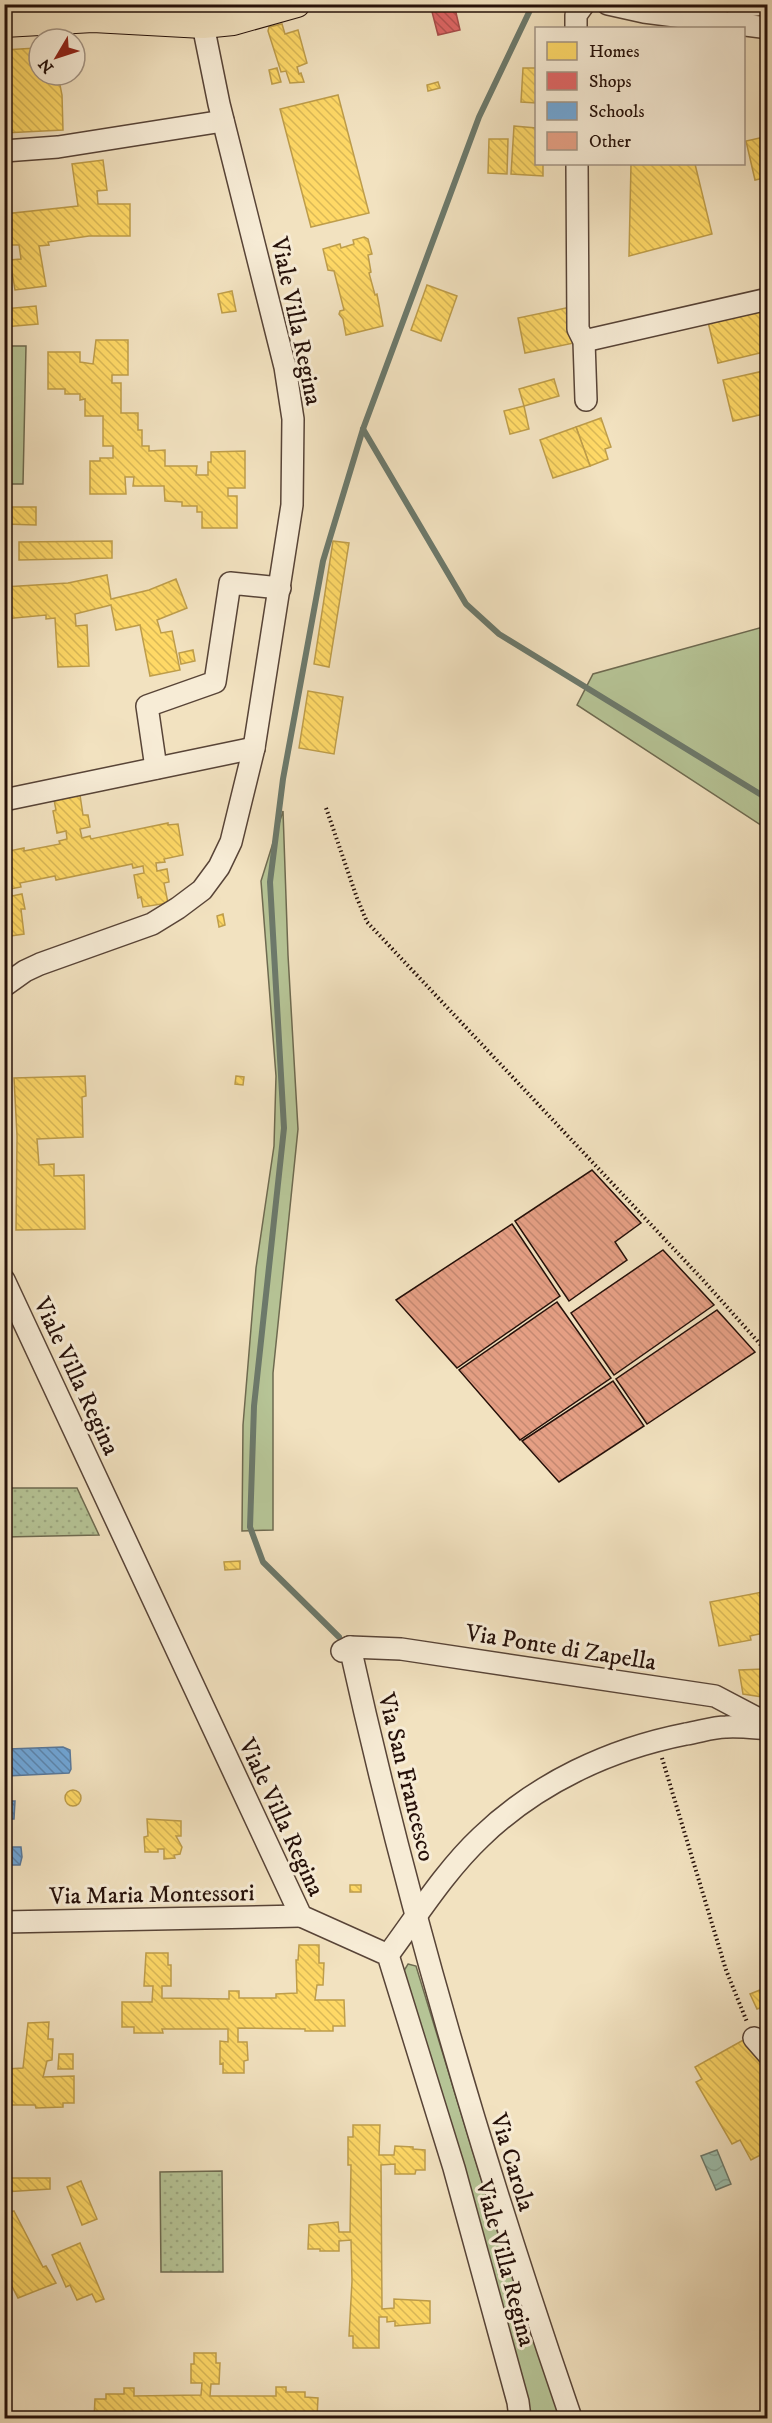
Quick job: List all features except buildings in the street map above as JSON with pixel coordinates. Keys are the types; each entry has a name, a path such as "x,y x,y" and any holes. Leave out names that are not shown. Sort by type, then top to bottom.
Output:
{"main road":[{"path":"4,24 93,19 203,25 233,22 257,10 297,4"}],"street":[{"path":"576,27 576,15 584,4"},
{"path":"608,4 768,27"},
{"path":"734,4 765,4"},
{"name":"Viale Villa Regina","path":"4,986 25,971 40,964 152,924 202,890 219,867 231,842 254,748 292,505 293,419 278,335 223,121 203,25"},
{"path":"4,151 58,147 223,121"},
{"path":"577,165 579,328 584,341 586,399"},
{"path":"584,341 768,299"},
{"path":"156,768 147,706 215,682 230,583 280,588"},
{"path":"4,800 254,748"},
{"name":"Viale Villa Regina","path":"4,1280 301,1917 388,1955 454,2168 518,2402 519,2418"},
{"name":"Via Ponte di Zapella","path":"346,1649 401,1649 715,1696 768,1726"},
{"name":"Via San Francesco","path":"346,1649 416,1918"},
{"path":"388,1955 442,1882 480,1838 526,1800 567,1775 607,1757 657,1740 725,1727 768,1726"},
{"name":"Via Maria Montessori","path":"4,1922 301,1917"},
{"name":"Via Carola","path":"416,1918 478,2139 516,2260 571,2418"}],"path":[{"path":"326,808 367,922 703,1280 768,1353"},
{"path":"657,1740 726,1970 761,2046"}],"shaded area":[{"path":"5,346 26,346 23,484 5,484"},
{"path":"767,626 767,829 577,705 593,674"},
{"path":"283,811 298,1129 273,1373 273,1530 242,1531 243,1425 256,1268 274,1146 276,1076 261,881"},
{"path":"4,1488 77,1488 99,1535 5,1537"},
{"path":"408,1964 416,1966 499,2237 562,2418 526,2418 402,1974"},
{"path":"222,2171 223,2272 161,2272 160,2172"}],"water":[{"path":"717,2150 731,2184 716,2190 701,2156"}],"waterway":[{"path":"339,1637 263,1562 250,1527 254,1406 284,1128 270,882 283,779 323,561 363,429 479,117 533,4"},
{"path":"363,429 466,604 499,634 768,799"}]}
